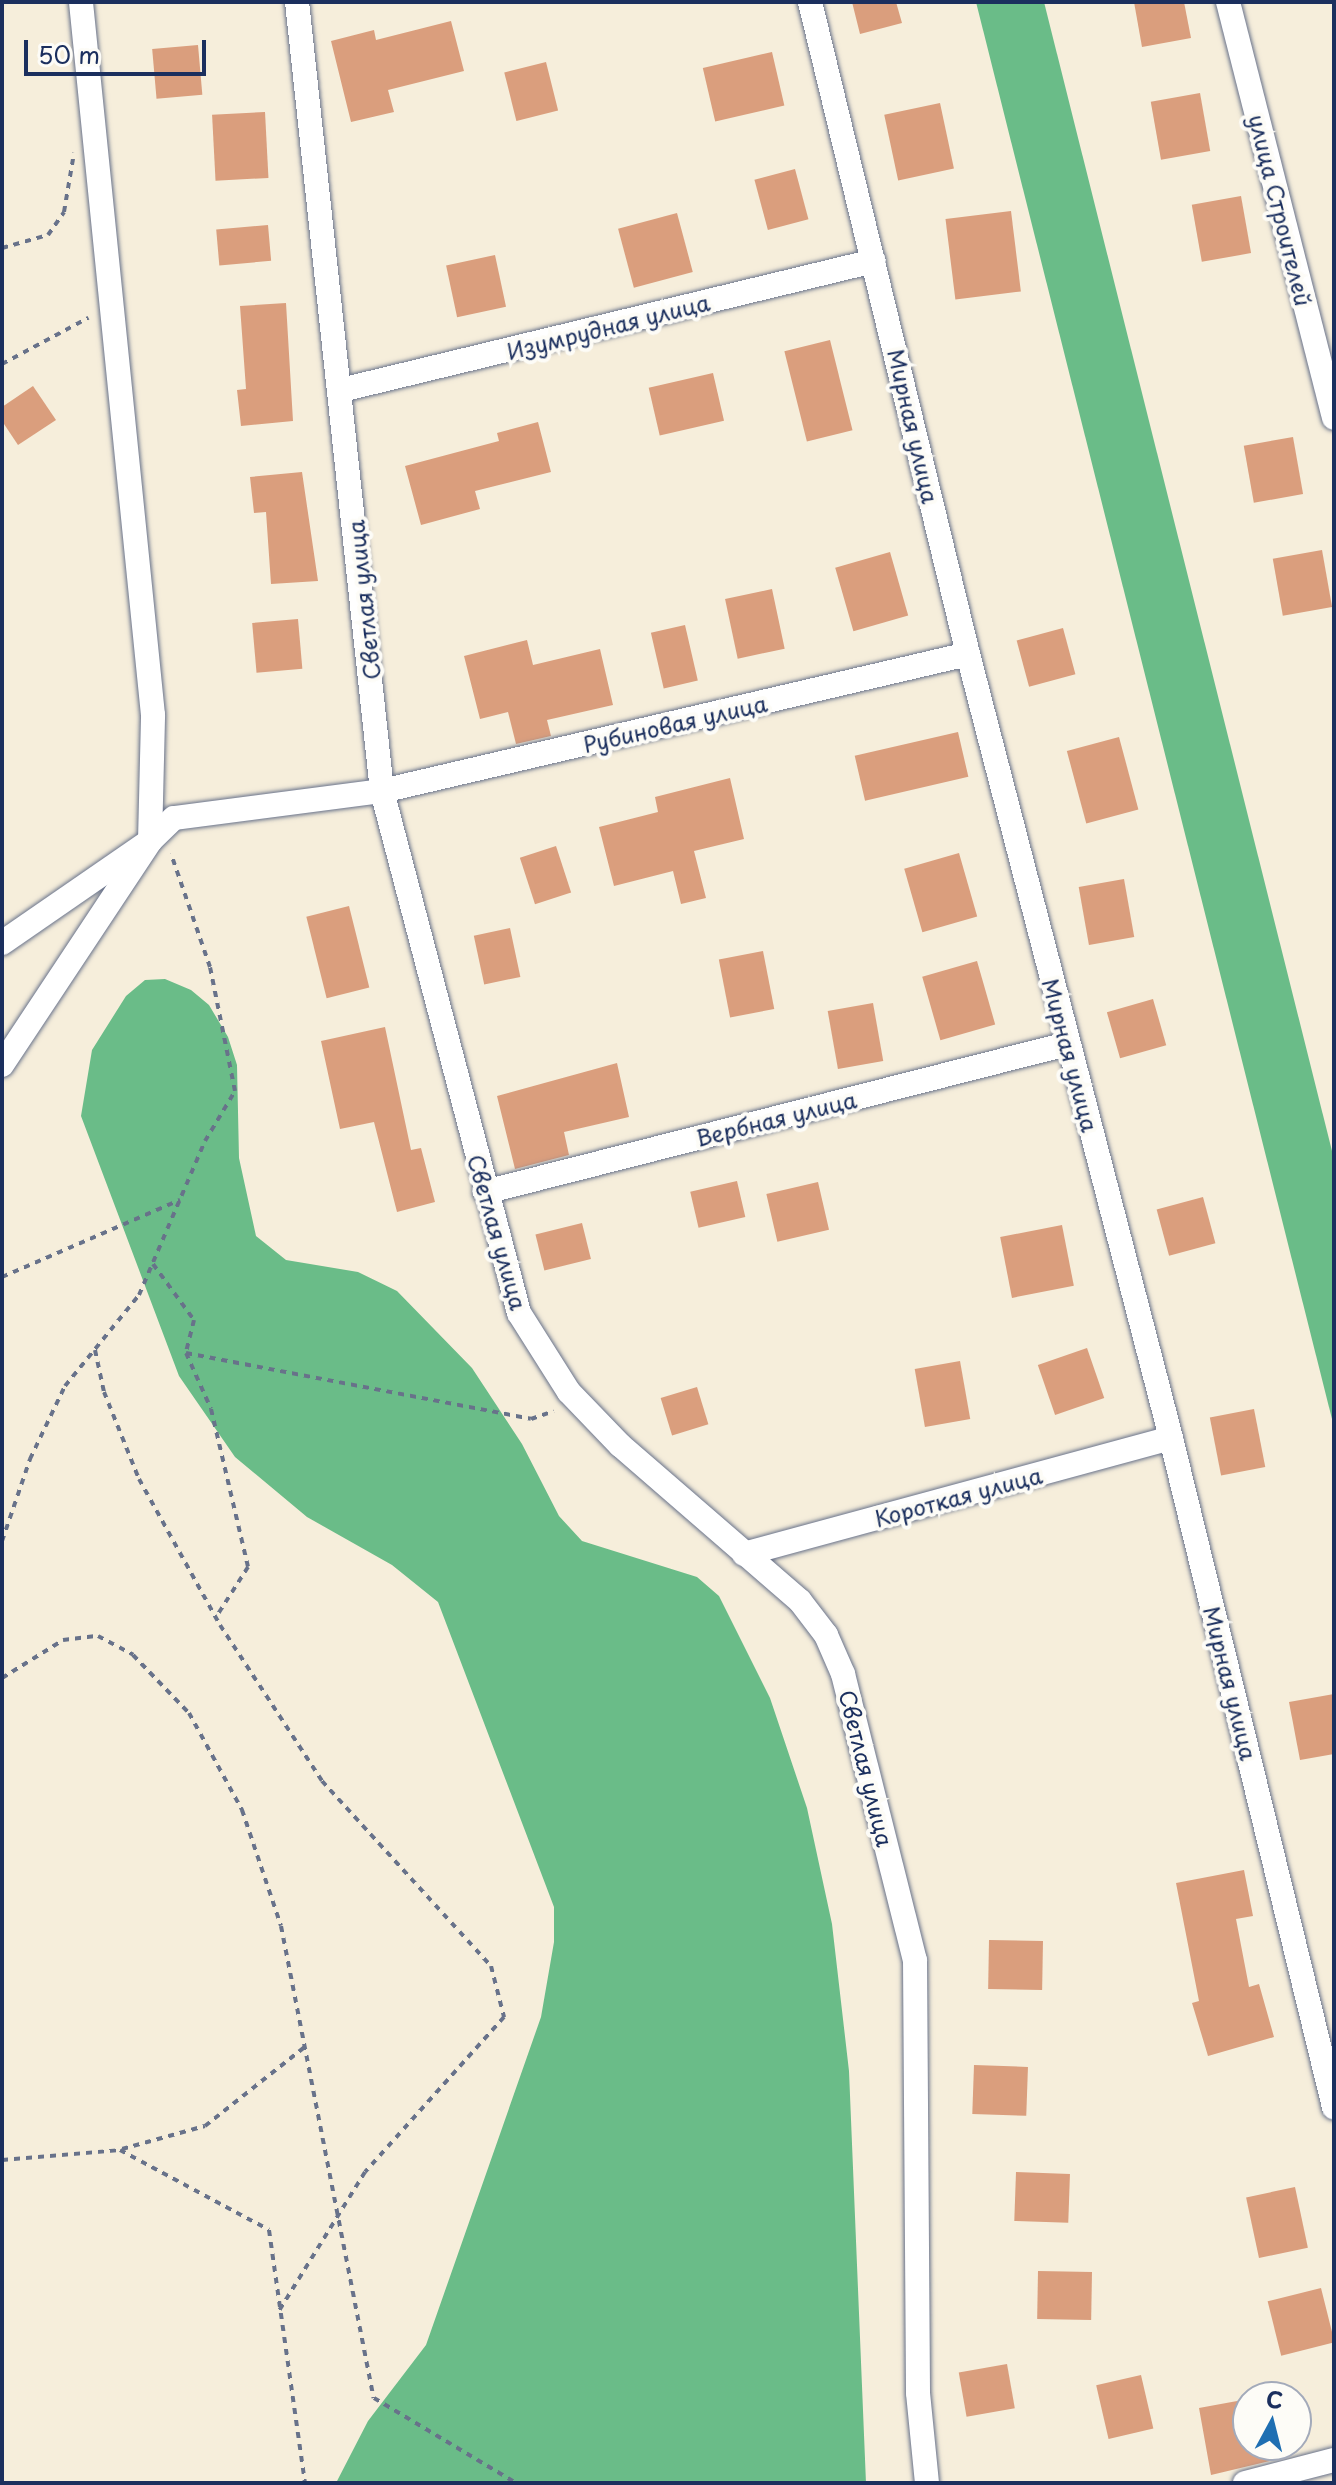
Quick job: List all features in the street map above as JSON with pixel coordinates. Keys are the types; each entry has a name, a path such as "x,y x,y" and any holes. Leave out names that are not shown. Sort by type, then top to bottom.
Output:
{"street":[{"path":"2,1065 156,836 153,715 81,2"},
{"name":"Светлая улица","path":"297,2 382,791 519,1313 579,1402 744,1554 800,1601 826,1635 843,1674 915,1960 918,2393 927,2483"},
{"name":"Мирная улица","path":"810,2 968,654 1171,1438 1334,2107"},
{"name":"улица Строителей","path":"1228,2 1334,418"},
{"name":"Изумрудная улица","path":"341,390 874,261"},
{"name":"Рубиновая улица","path":"2,943 156,836 174,818 382,791 968,654"},
{"name":"Вербная улица","path":"485,1192 1067,1044"},
{"name":"Короткая улица","path":"744,1554 1171,1438"},
{"path":"1245,2483 1334,2460"}],"path":[{"path":"2,248 48,235 64,212 69,156 95,137"},
{"path":"2,364 112,305"},
{"path":"2,1541 30,1459 65,1386 139,1295 205,1141 235,1091 210,967 156,836"},
{"path":"2,1277 181,1200"},
{"path":"153,1264 194,1320 186,1353 211,1409 248,1567 216,1617"},
{"path":"95,1350 104,1392 139,1479 216,1617 322,1781 491,1966 504,2017 365,2172 277,2314"},
{"path":"186,1353 531,1419 579,1402"},
{"path":"2,1678 63,1640 98,1636 133,1655 189,1713 242,1810 281,1926 374,2398 516,2483"},
{"path":"2,2160 120,2150 205,2126 306,2046"},
{"path":"120,2150 269,2230 277,2314 305,2483"}],"green space":[{"path":"976,2 1044,2 1334,1159 1334,1427"},
{"path":"165,979 191,990 209,1005 228,1037 237,1065 239,1158 256,1236 286,1260 358,1272 397,1291 472,1368 522,1444 559,1516 582,1541 697,1577 719,1596 770,1698 807,1808 832,1924 849,2071 866,2483 336,2483 368,2421 426,2345 541,2017 554,1942 554,1907 438,1602 392,1565 307,1517 235,1457 179,1376 81,1116 92,1050 126,996 145,980"}],"building":[{"path":"852,2 896,2 902,23 860,34"},
{"path":"1134,2 1184,2 1191,38 1142,47"},
{"path":"451,21 464,71 388,90 394,112 351,122 331,41 374,30 376,40"},
{"path":"198,45 202,95 157,99 152,49"},
{"path":"772,52 784,106 715,122 703,68"},
{"path":"546,62 558,111 516,121 504,72"},
{"path":"1200,93 1210,151 1161,160 1151,102"},
{"path":"940,103 954,169 898,180 884,115"},
{"path":"265,112 268,178 216,181 212,115"},
{"path":"795,169 808,219 768,230 754,180"},
{"path":"1241,196 1251,253 1202,262 1192,205"},
{"path":"1011,211 1021,291 955,299 945,219"},
{"path":"677,213 693,272 634,288 618,229"},
{"path":"268,225 271,261 219,265 216,230"},
{"path":"495,255 506,307 457,317 446,265"},
{"path":"286,303 293,421 241,426 237,390 246,389 240,306"},
{"path":"830,340 852,430 807,442 784,351"},
{"path":"713,373 724,421 660,436 649,388"},
{"path":"33,386 56,420 18,445 2,421 2,407"},
{"path":"538,422 551,472 475,491 480,509 421,525 405,466 499,441 497,433"},
{"path":"1293,437 1303,494 1254,503 1244,446"},
{"path":"302,472 318,581 271,584 266,512 254,513 250,477"},
{"path":"1322,550 1332,607 1283,616 1273,559"},
{"path":"890,552 908,615 853,631 835,568"},
{"path":"772,589 785,649 738,659 725,599"},
{"path":"298,619 302,669 257,673 252,623"},
{"path":"685,625 698,681 664,688 651,633"},
{"path":"1063,628 1075,674 1029,687 1017,640"},
{"path":"527,640 533,665 600,649 613,705 547,720 551,736 516,744 508,712 480,719 464,656"},
{"path":"958,732 968,777 865,801 855,756"},
{"path":"1119,737 1138,809 1086,823 1067,751"},
{"path":"730,778 744,839 694,851 706,898 681,904 673,871 614,886 599,827 658,812 655,797"},
{"path":"556,846 571,893 535,904 520,858"},
{"path":"959,853 977,916 922,932 904,869"},
{"path":"1124,879 1134,937 1089,945 1079,887"},
{"path":"349,906 369,988 327,998 306,917"},
{"path":"510,928 520,977 484,985 474,936"},
{"path":"763,951 774,1009 730,1018 719,960"},
{"path":"977,961 995,1024 940,1040 922,977"},
{"path":"1153,999 1166,1045 1120,1058 1107,1012"},
{"path":"873,1003 883,1061 838,1069 828,1011"},
{"path":"385,1027 411,1150 421,1148 435,1202 397,1212 374,1122 340,1129 321,1041"},
{"path":"617,1063 629,1117 564,1132 569,1155 515,1169 497,1096"},
{"path":"737,1181 745,1217 699,1228 690,1192"},
{"path":"818,1182 829,1230 777,1242 766,1194"},
{"path":"1203,1197 1215,1243 1169,1256 1157,1209"},
{"path":"582,1223 591,1259 544,1271 535,1235"},
{"path":"1062,1225 1074,1286 1012,1298 1000,1237"},
{"path":"1087,1348 1104,1398 1055,1415 1038,1365"},
{"path":"960,1361 970,1419 925,1427 915,1369"},
{"path":"697,1387 708,1424 672,1435 661,1398"},
{"path":"1254,1409 1265,1467 1221,1476 1210,1418"},
{"path":"1334,1694 1334,1754 1300,1760 1289,1702"},
{"path":"1244,1870 1253,1916 1236,1919 1249,1987 1259,1984 1274,2037 1208,2056 1192,2003 1199,2001 1176,1883"},
{"path":"989,1940 1043,1941 1042,1990 988,1989"},
{"path":"974,2065 1028,2067 1026,2116 972,2114"},
{"path":"1016,2172 1070,2174 1068,2223 1014,2221"},
{"path":"1295,2187 1308,2248 1259,2258 1246,2197"},
{"path":"1038,2271 1092,2272 1091,2320 1037,2319"},
{"path":"1321,2288 1334,2342 1281,2356 1268,2301"},
{"path":"1007,2364 1015,2408 967,2417 959,2373"},
{"path":"1141,2375 1153,2429 1109,2439 1096,2385"},
{"path":"1232,2402 1232,2461 1270,2461 1211,2475 1199,2408"}]}
